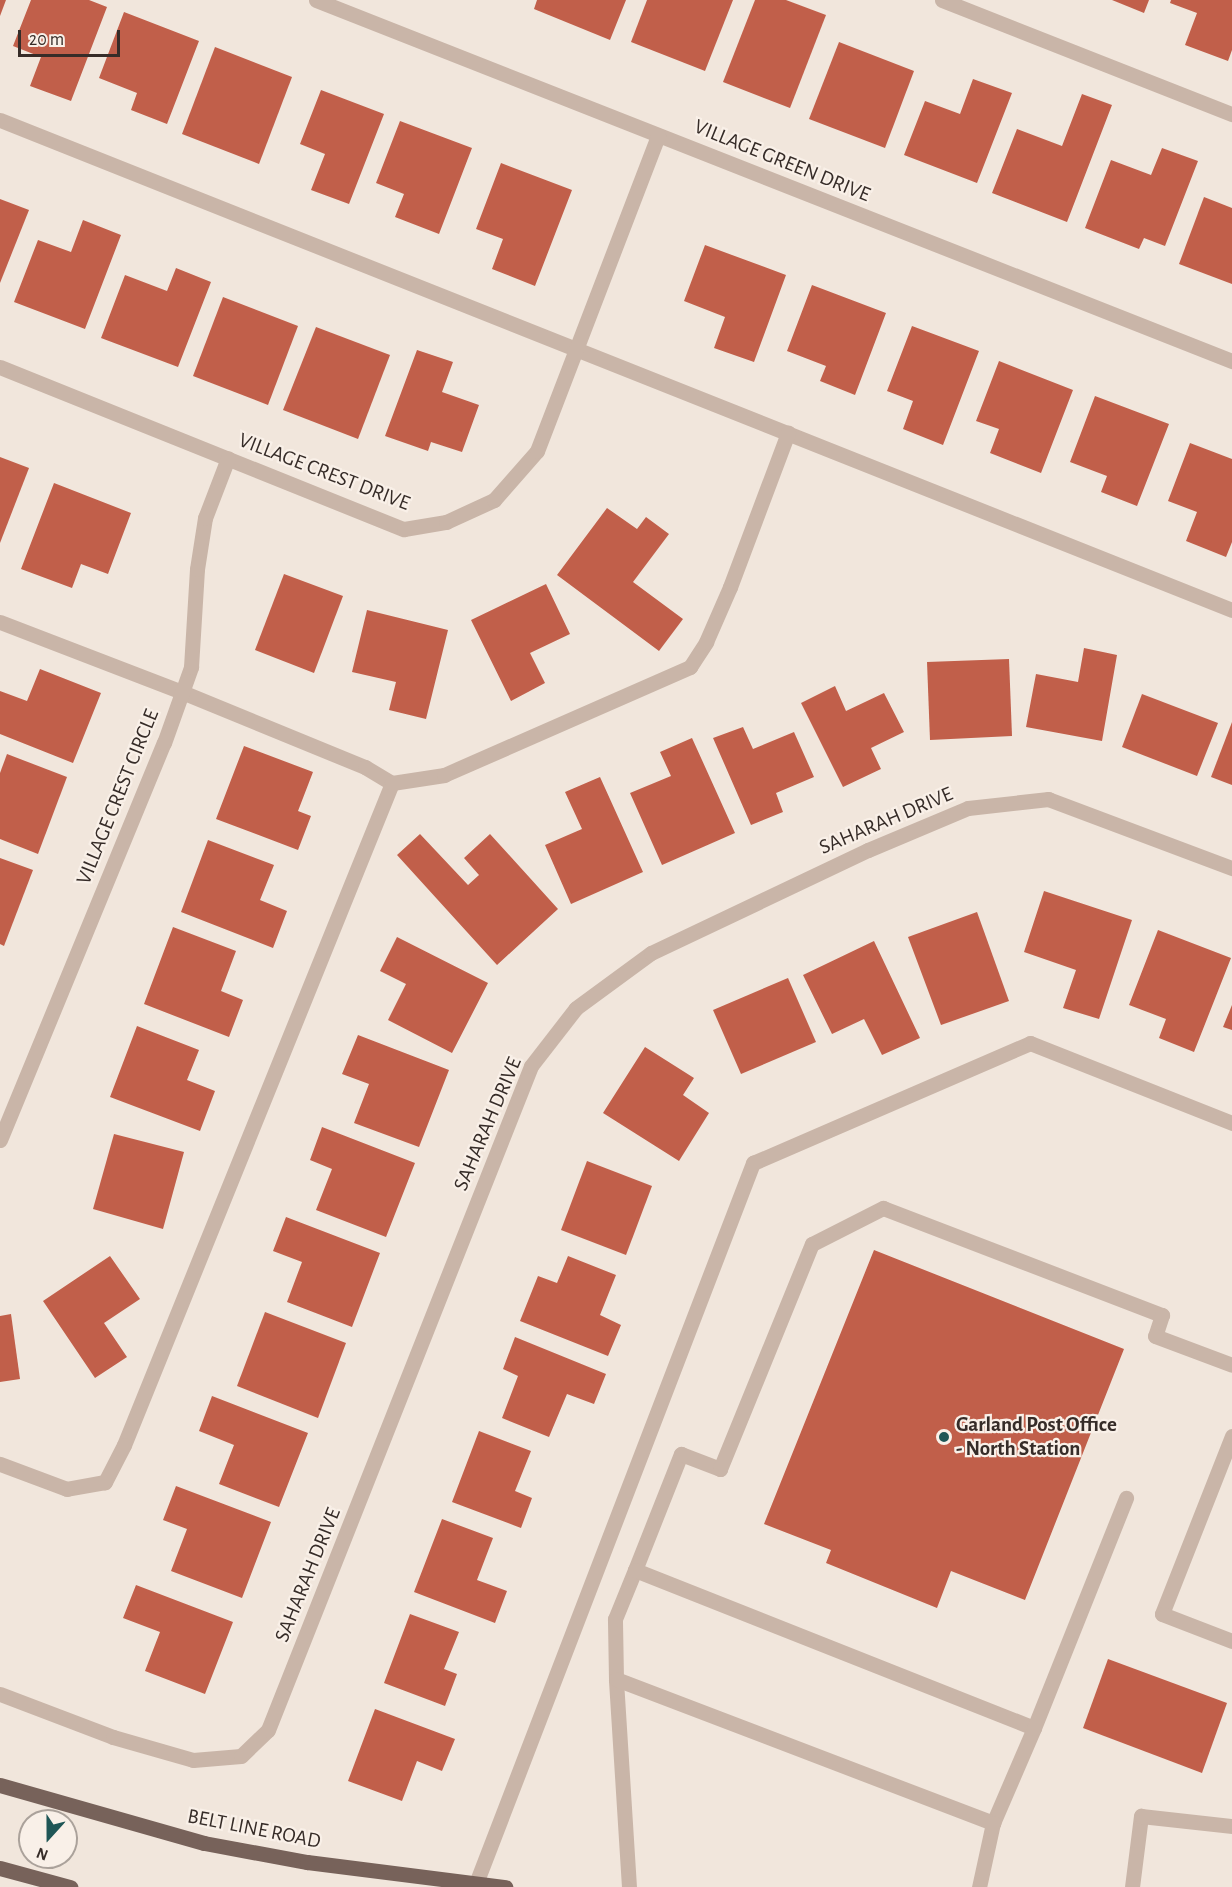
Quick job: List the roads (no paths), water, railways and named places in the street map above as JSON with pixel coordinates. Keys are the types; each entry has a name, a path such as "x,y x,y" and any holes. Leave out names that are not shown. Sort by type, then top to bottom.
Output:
{"main road":[{"name":"BELT LINE ROAD","path":"0,1785 204,1843 475,1886 505,1887"},
{"path":"0,1868 70,1887"}],"street":[{"name":"VILLAGE GREEN DRIVE","path":"316,0 1232,361"},
{"path":"942,0 1232,114"},
{"path":"0,120 1232,610"},
{"name":"VILLAGE CREST DRIVE","path":"0,367 404,529 446,522 494,500 537,451 658,135"},
{"path":"0,622 182,692 365,767 392,783 444,775 690,667 706,642 730,587 788,433"},
{"name":"VILLAGE CREST CIRCLE","path":"0,1140 191,667 205,518 228,458"},
{"path":"0,1464 67,1489 105,1482 146,1390 392,783"},
{"name":"SAHARAH DRIVE","path":"0,1694 113,1737 193,1760 242,1756 268,1730 531,1066 576,1008 651,953 868,850 968,808 1048,799 1232,868"},
{"path":"475,1886 753,1163 1030,1043 1232,1123"},
{"path":"629,1887 616,1678 615,1619 681,1454 720,1468 812,1244 883,1208 1162,1315 1155,1335 1232,1365"},
{"path":"1232,1436 1162,1614 1232,1641"},
{"path":"979,1887 993,1823 1034,1728 1126,1498"},
{"path":"635,1570 1034,1728"},
{"path":"616,1678 993,1823"},
{"path":"1132,1887 1141,1816 1232,1826"}],"place":[{"name":"Garland Post Office - North Station","path":"944,1437"}]}
